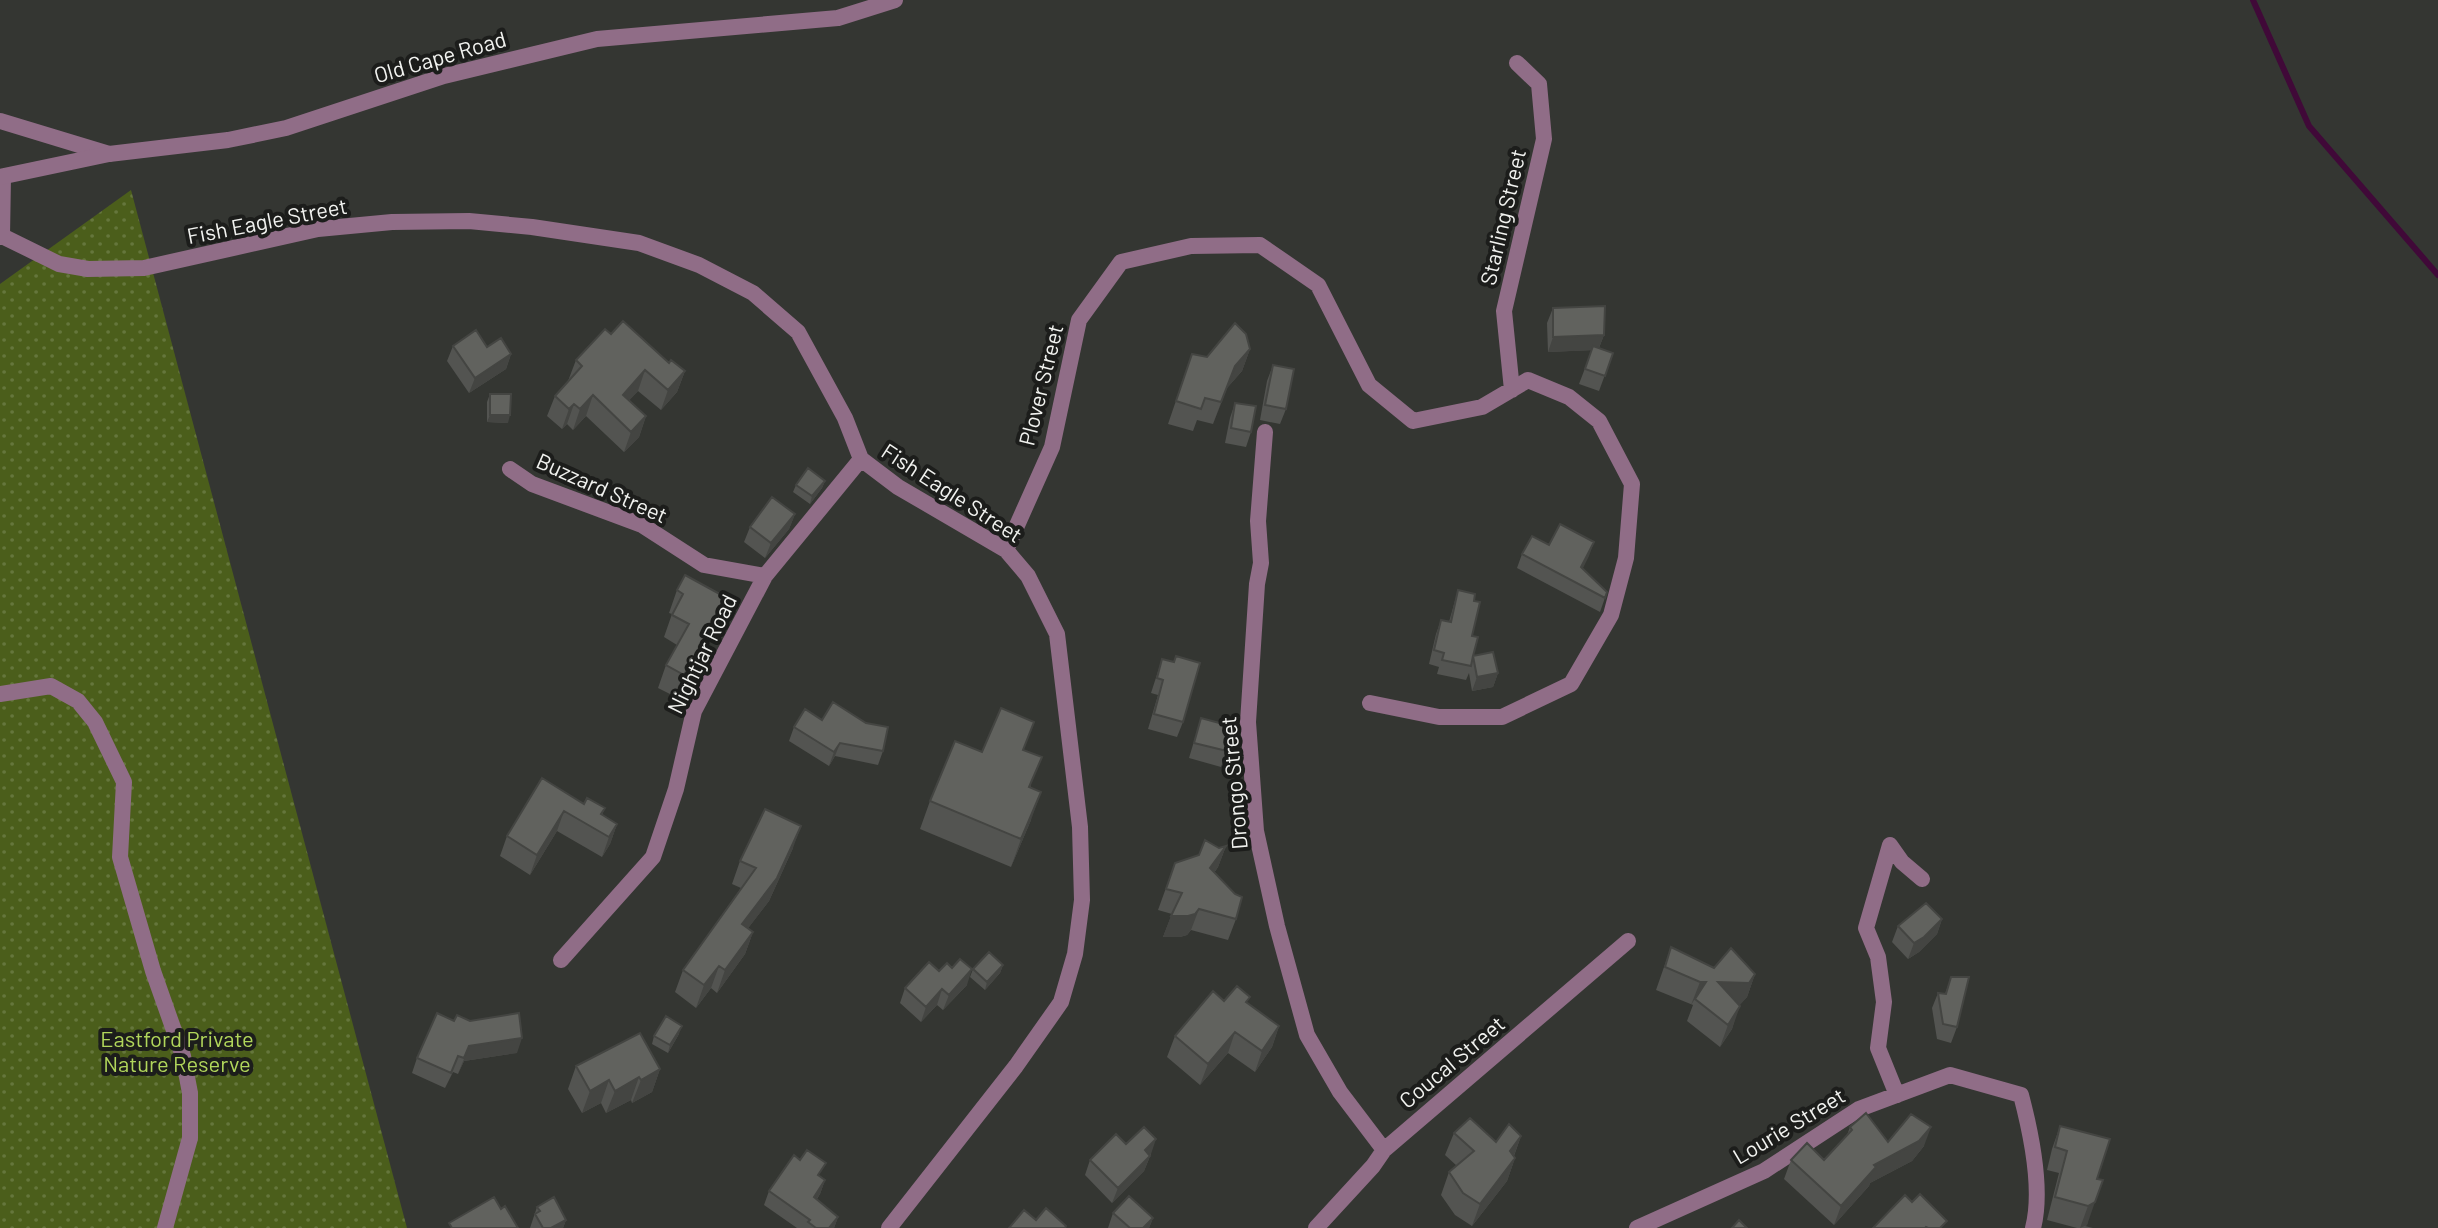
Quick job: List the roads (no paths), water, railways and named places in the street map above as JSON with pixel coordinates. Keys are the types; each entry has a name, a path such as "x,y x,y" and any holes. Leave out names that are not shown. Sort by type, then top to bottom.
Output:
{"street":[{"name":"Old Cape Road","path":"2,177 109,154 228,140 286,128 444,76 597,39 838,18 895,0"},
{"name":"Starling Street","path":"1512,390 1504,311 1544,139 1539,84 1517,63"},
{"path":"0,121 109,154"},
{"path":"1,236 2,177"},
{"name":"Fish Eagle Street","path":"1,236 59,264 88,269 144,268 318,229 392,222 469,221 639,243 699,265 753,293 798,332 845,418 861,459 898,487 1006,550 1028,576 1057,634 1080,827 1082,900 1075,954 1061,1002 1016,1066 889,1228"},
{"name":"Plover Street","path":"1006,550 1052,447 1079,320 1121,262 1191,246 1260,245 1318,285 1369,385 1413,421 1482,407 1528,380 1569,397 1599,421 1632,484 1626,558 1611,615 1571,684 1502,717 1439,717 1370,703"},
{"name":"Drongo Street","path":"1265,432 1258,521 1261,563 1248,722 1256,831 1277,926 1307,1035 1340,1092 1384,1150"},
{"name":"Nightjar Road","path":"561,960 653,857 676,789 694,711 765,576 861,459"},
{"name":"Buzzard Street","path":"510,469 532,484 642,525 704,565 765,576"},
{"path":"0,694 51,686 78,701 95,722 124,782 120,857 153,971 183,1056 190,1093 190,1138 165,1228"},
{"path":"1897,1095 1878,1048 1884,1002 1878,957 1866,928 1890,845 1902,862 1922,879"},
{"name":"Coucal Street","path":"1316,1228 1384,1150 1628,941"},
{"name":"Lourie Street","path":"1637,1228 1764,1171 1859,1109 1950,1075 2021,1095 2033,1141 2036,1216 2033,1228"}],"waterway":[{"path":"2253,0 2309,126 2438,275"}],"park label":[{"name":"Eastford Private Nature Reserve","path":"177,1052"}]}
